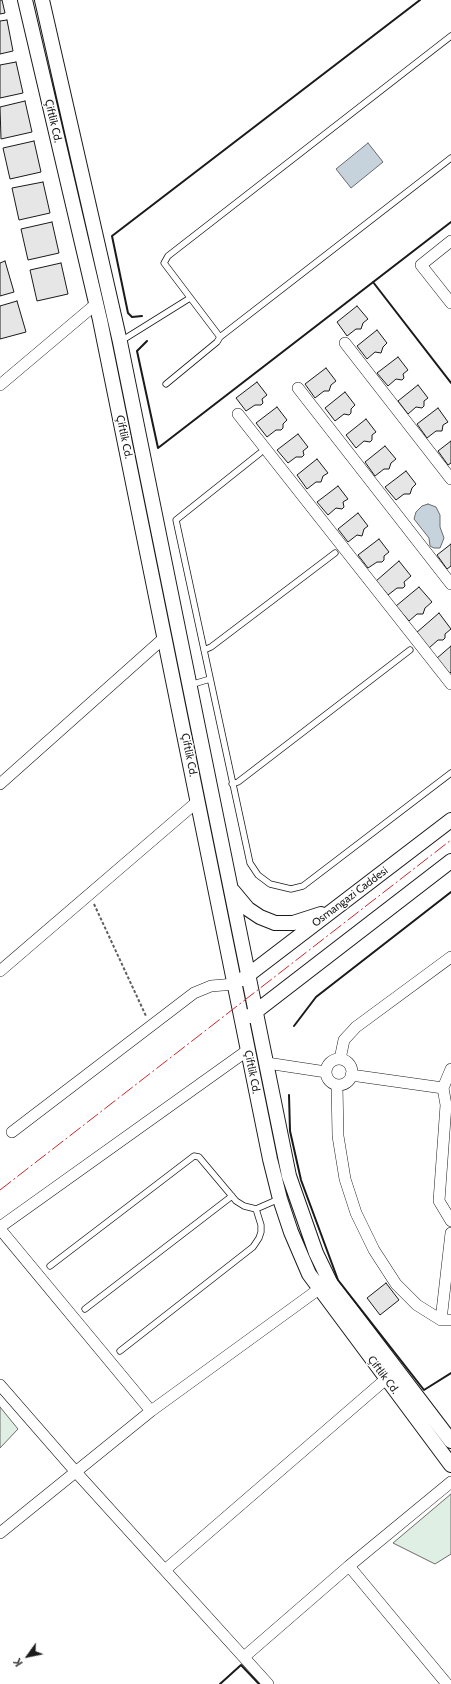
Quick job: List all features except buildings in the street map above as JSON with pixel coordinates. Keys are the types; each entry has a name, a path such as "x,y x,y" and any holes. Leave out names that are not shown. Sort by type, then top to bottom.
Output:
{"street":[{"name":"Çiftlik Cd.","path":"25,0 96,304 165,637 234,984 280,1199 300,1256 319,1289 451,1465"},
{"name":"Çiftlik Cd.","path":"42,0 120,342 289,1176 302,1217 322,1267 330,1282 451,1441"},
{"path":"451,241 421,265 451,304"},
{"path":"0,385 96,304"},
{"path":"346,343 451,479"},
{"path":"298,388 451,584"},
{"path":"238,414 451,684"},
{"path":"0,784 165,637"},
{"path":"0,971 198,800"},
{"name":"Osmangazi Caddesi","path":"234,984 451,820"},
{"path":"242,1022 451,861"},
{"path":"231,888 248,909 260,917 274,922 293,922 310,918 338,906"},
{"path":"340,1059 344,1040 356,1027 451,957"},
{"path":"12,1132 194,993 211,986 234,984"},
{"path":"151,1411 0,1228 248,1050"},
{"path":"336,1059 340,1059 348,1063 352,1071 347,1082 337,1085 328,1080 326,1072 329,1064 336,1059"},
{"path":"267,1063 326,1072"},
{"path":"451,1069 443,1088 446,1105 439,1201 451,1221"},
{"path":"351,1075 443,1088"},
{"path":"337,1085 338,1136 345,1180 356,1214 374,1250 396,1284 417,1305 446,1320 451,1233"},
{"path":"0,1533 151,1411 319,1289"},
{"path":"165,1570 386,1379"},
{"path":"0,1385 75,1471 268,1684"},
{"path":"244,1657 349,1566 451,1482"},
{"path":"349,1566 447,1684"}],"lane":[{"path":"220,337 164,263 168,256 451,36"},
{"path":"166,384 217,342 220,337 451,158"},
{"path":"120,342 190,298"},
{"path":"260,453 176,520 250,863 264,880 270,884 291,889 307,884 451,773"},
{"path":"204,650 211,648 335,552"},
{"path":"232,784 238,782 410,650"},
{"path":"190,685 210,679"},
{"path":"50,1266 194,1156 199,1157 232,1196 244,1206 256,1208 280,1199"},
{"path":"85,1309 232,1196"},
{"path":"120,1352 253,1247 260,1238 261,1232 261,1226 256,1208"}],"path":[{"path":"89,894 151,1026"}],"green space":[{"path":"0,1407 18,1429 0,1448"},
{"path":"451,1494 451,1554 435,1564 393,1543"}],"shaded area":[{"path":"368,143 383,162 351,188 336,169"},
{"path":"428,504 436,507 440,515 440,527 444,538 440,548 430,546 429,538 414,519 416,512 422,506"}],"wall":[{"path":"142,316 132,317 128,313 112,236 420,0"},
{"path":"147,341 137,351 158,448 451,222"},
{"path":"373,282 451,383"},
{"path":"294,1026 316,997 451,892"},
{"path":"289,1095 290,1131 301,1180 338,1280 424,1390 451,1373"},
{"path":"220,1684 241,1665 259,1684"}],"power":[{"path":"0,1190 451,840"}]}
